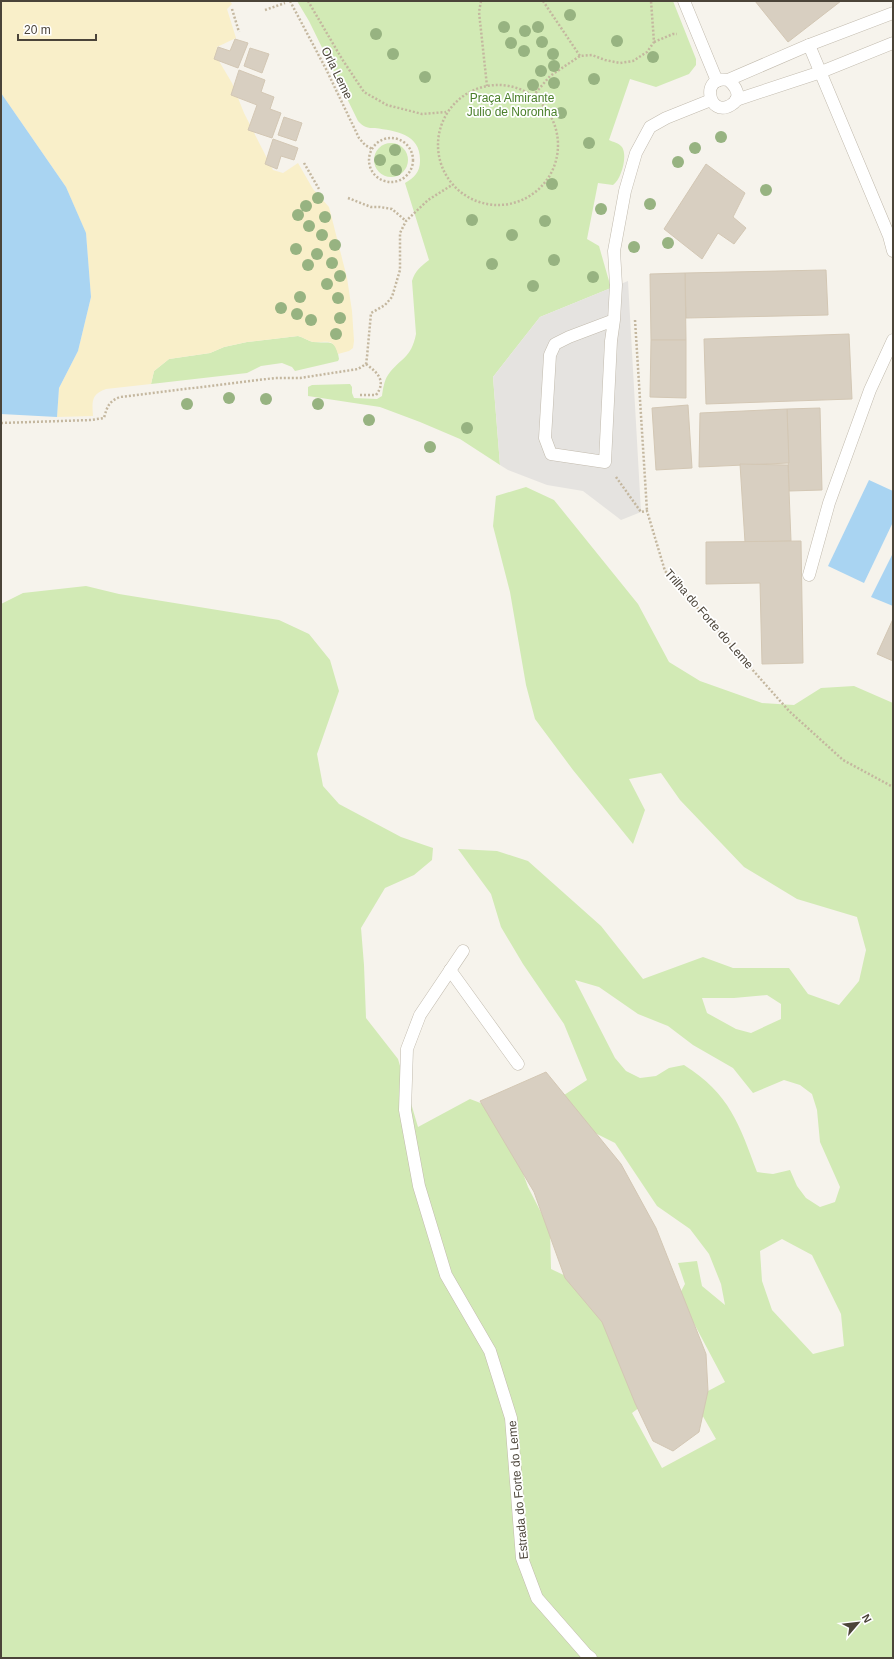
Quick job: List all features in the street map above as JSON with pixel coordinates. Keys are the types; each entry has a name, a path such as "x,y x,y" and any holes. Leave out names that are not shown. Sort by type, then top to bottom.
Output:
{"lane":[{"path":"684,1 697,32 722,81 735,85 738,92 734,104 724,108 714,104 711,100 709,93 712,86 722,81 809,45 893,13"},
{"path":"736,100 821,72 893,43"},
{"path":"809,45 889,236 893,251"},
{"path":"614,320 569,337 555,344 550,355 545,438 551,454 605,462 611,341 614,320 616,286 614,251 625,192 636,152 650,127 666,118 711,100"},
{"path":"809,575 829,503 870,390 893,340"},
{"name":"Estrada do Forte do Leme","path":"463,952 420,1015 407,1049 405,1110 419,1186 446,1275 490,1351 511,1418 522,1558 537,1598 591,1658"},
{"path":"450,970 518,1064"}],"path":[{"name":"Orla Leme","path":"290,1 326,69 359,138 365,145 372,149"},
{"path":"308,1 342,60 364,92 387,105 422,114 446,112"},
{"path":"480,1 479,12 487,86"},
{"path":"543,1 580,56"},
{"path":"651,1 654,42"},
{"path":"265,10 285,3"},
{"path":"232,9 239,32"},
{"path":"533,96 550,76 580,56 592,55 605,60 620,63 633,61 647,52 654,42 674,34 697,32"},
{"path":"496,84 515,87 533,96 547,110 556,128 558,149 554,169 543,187 527,199 508,206 487,206 467,198 452,185 441,168 436,149 439,130 446,112 460,98 477,88 487,86 496,84"},
{"path":"388,138 402,141 411,151 412,164 410,171 399,181 384,181 377,177 369,164 372,149 376,144 388,138"},
{"path":"304,163 319,189"},
{"path":"366,364 371,314 385,305 392,297 400,270 400,233 406,221 428,200 452,185"},
{"path":"348,198 372,207 392,209 406,221"},
{"name":"Trilha do Forte do Leme","path":"635,315 647,511 665,571 789,711 843,760 893,787"},
{"path":"360,395 376,395 379,391 381,379 377,372 366,364"},
{"path":"1,423 91,420 104,418 107,406 112,400 120,397 275,378 300,378 358,369 366,364"},
{"path":"605,462 642,512 647,511"}],"green space":[{"name":"Praça Almirante Julio de Noronha","path":"297,1 673,1 696,59 696,65 689,74 656,87 630,79 609,140 618,144 624,151 623,168 619,178 613,185 598,183 587,239 599,246 611,288 540,317 493,377 500,465 460,439 380,407 308,396 308,387 312,385 350,384 354,398 377,399 382,396 388,375 405,357 414,342 416,334 412,281 415,274 423,264 429,260 405,183 414,177 419,168 419,152 416,145 412,139 399,133 367,127 358,121 309,21"},
{"path":"388,143 394,143 398,144 405,150 408,160 407,167 401,174 394,177 388,177 384,176 377,170 374,163 374,157 375,153 381,146"},
{"path":"298,336 313,342 328,342 334,344 338,352 338,361 295,371 292,367 282,363 261,366 247,373 151,384 154,371 169,359 210,353 224,347 247,342"},
{"path":"526,487 554,500 638,604 669,662 700,681 762,703 794,705 821,688 854,686 893,703 893,1658 1,1658 1,604 23,593 86,586 119,594 279,620 309,634 330,660 339,691 317,754 323,786 339,804 401,837 433,848 432,860 414,875 385,888 361,928 366,1018 398,1059 418,1127 470,1099 491,1107 507,1129 528,1187 550,1230 551,1269 570,1278 597,1307 648,1401 632,1413 662,1468 716,1439 693,1399 725,1382 679,1295 685,1284 678,1263 697,1261 702,1286 725,1305 721,1284 709,1254 690,1229 657,1206 615,1143 585,1128 558,1099 587,1080 564,1024 523,964 501,927 491,894 458,849 497,851 528,861 601,926 643,979 703,957 733,968 789,968 808,994 839,1005 859,981 866,950 857,917 797,899 744,867 680,800 661,773 629,779 645,810 633,844 573,770 535,719 526,685 510,592 493,526 496,496","holes":["575,980 599,987 638,1014 668,1026 693,1045 733,1068 753,1093 784,1080 800,1085 812,1094 817,1110 820,1142 840,1187 835,1202 820,1207 806,1198 797,1186 790,1170 773,1174 757,1172 738,1125 723,1099 700,1076 684,1065 669,1068 656,1076 640,1078 626,1071 615,1058","767,995 781,1004 781,1019 751,1033 736,1029 707,1013 702,998 734,998","782,1239 812,1255 841,1314 844,1346 813,1354 772,1310 762,1281 760,1251"]}],"sand":[{"path":"1,1 230,1 232,4 227,9 236,38 217,47 216,56 232,83 244,113 273,170 283,173 298,163 313,189 329,207 347,278 352,311 353,348 349,351 338,354 332,343 313,342 298,336 247,342 224,347 210,353 169,359 154,371 151,384 106,389 98,393 95,396 92,407 93,416 57,417 59,388 78,351 91,297 86,234 66,187 1,93"}],"shaded area":[{"path":"628,281 641,512 621,520 583,491 547,485 508,470 500,465 493,377 540,317"}],"water":[{"path":"1,93 66,187 86,233 91,297 78,351 59,388 57,417 1,414"},
{"path":"869,480 893,491 893,522 864,583 828,566"},
{"path":"893,553 893,606 871,597"}],"building":[{"path":"755,1 841,1 788,42"},
{"path":"235,39 248,43 238,68 214,59 218,47 230,51"},
{"path":"250,48 269,54 262,73 244,66"},
{"path":"239,70 265,80 261,92 274,97 270,109 281,113 272,138 248,130 257,105 231,95"},
{"path":"284,117 302,123 296,141 278,135"},
{"path":"273,139 298,148 294,160 281,156 277,169 265,164"},
{"path":"706,164 745,193 733,217 746,228 734,244 718,233 702,259 664,229"},
{"path":"826,270 828,315 686,318 685,273"},
{"path":"685,273 686,340 651,340 650,274"},
{"path":"849,334 852,399 706,404 704,339"},
{"path":"651,340 686,340 686,398 650,397"},
{"path":"688,405 692,468 656,470 652,408"},
{"path":"820,408 822,490 789,491 787,409"},
{"path":"787,409 789,463 699,467 700,413"},
{"path":"740,464 788,465 791,541 745,542"},
{"path":"801,541 803,663 762,664 760,583 706,584 706,542"},
{"path":"893,619 893,661 877,654"},
{"path":"546,1072 621,1164 656,1228 706,1354 708,1391 699,1432 673,1451 653,1441 635,1403 602,1322 565,1278 534,1192 480,1101"}]}
